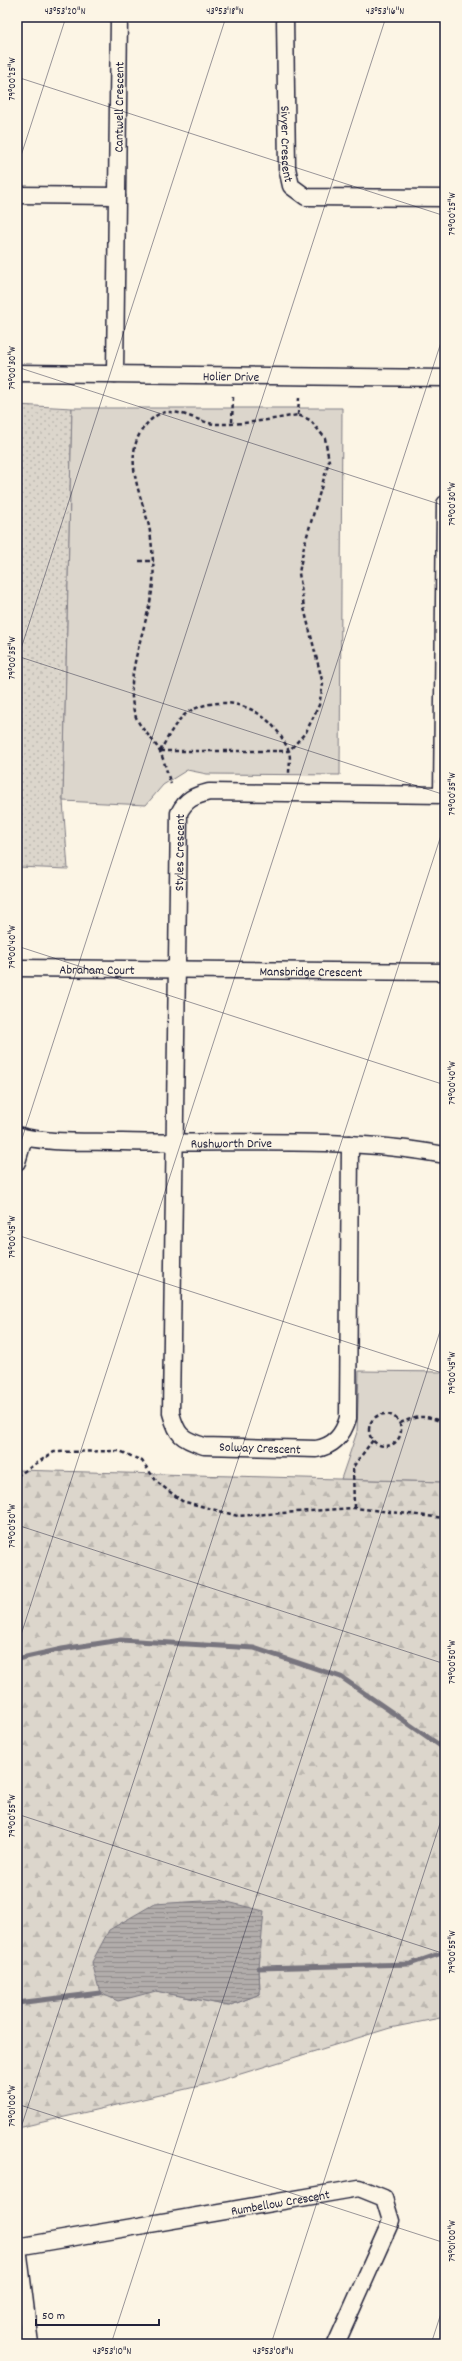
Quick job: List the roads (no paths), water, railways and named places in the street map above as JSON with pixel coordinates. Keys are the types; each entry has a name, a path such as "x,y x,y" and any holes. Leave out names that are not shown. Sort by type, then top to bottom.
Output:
{"street":[{"name":"Cantwell Crescent","path":"115,374 119,17"},
{"name":"Sivyer Crescent","path":"285,17 287,168 291,186 306,197 445,198"},
{"path":"17,195 117,196"},
{"name":"Holier Drive","path":"17,373 445,378"},
{"path":"443,795 445,504"},
{"name":"Styles Crescent","path":"174,1143 179,813 184,802 194,796 208,792 443,795"},
{"name":"Abraham Court","path":"17,968 177,969"},
{"name":"Mansbridge Crescent","path":"177,969 445,972"},
{"path":"17,1162 21,1136"},
{"name":"Rushworth Drive","path":"21,1136 174,1143 350,1144 404,1148 445,1155"},
{"name":"Solway Crescent","path":"174,1143 171,1413 176,1431 186,1441 204,1446 316,1449 325,1447 335,1441 344,1430 348,1418 350,1144"},
{"name":"Rumbellow Crescent","path":"30,2344 18,2247 359,2188 384,2198 392,2221 336,2344"}],"waterway":[{"path":"17,1659 62,1649 121,1640 254,1648 341,1677 445,1749"},
{"path":"259,1968 410,1964 445,1952"},
{"path":"17,2003 100,1993"}]}
